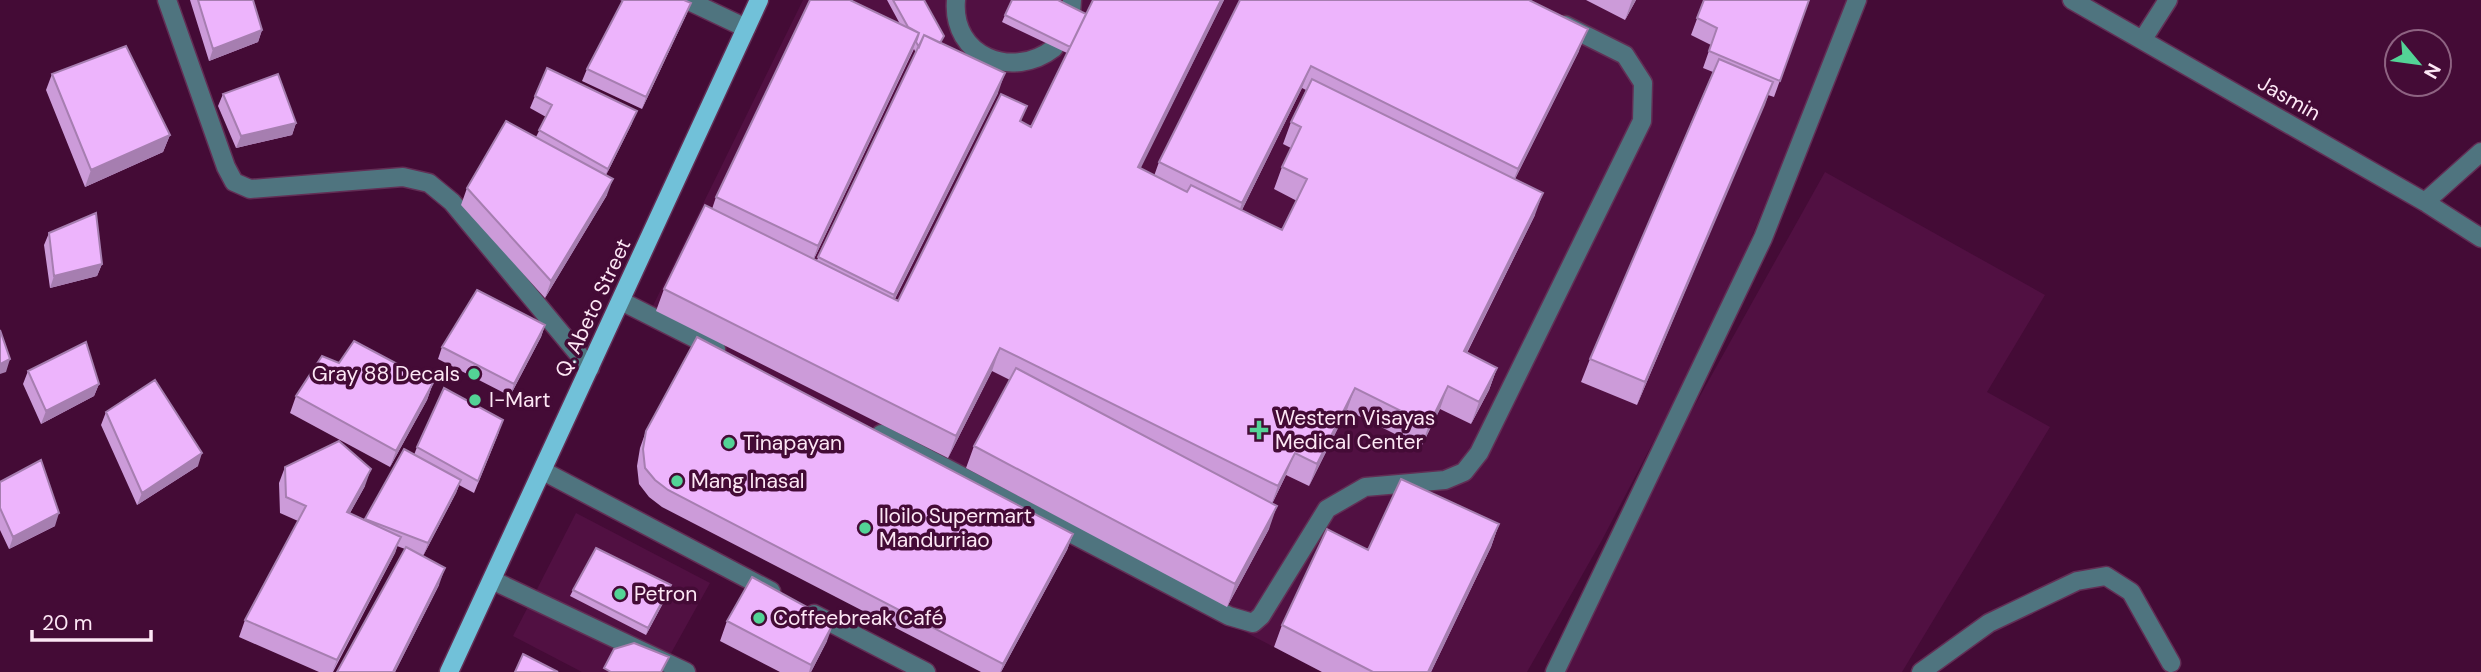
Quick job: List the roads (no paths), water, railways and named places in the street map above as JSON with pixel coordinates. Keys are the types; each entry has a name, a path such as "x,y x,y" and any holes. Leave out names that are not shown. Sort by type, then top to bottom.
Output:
{"main road":[{"name":"Q. Abeto Street","path":"449,672 759,0"}],"street":[{"path":"167,0 226,167 234,182 250,189 403,177 429,183 452,202 590,368"},
{"path":"687,0 746,28"},
{"path":"956,0 960,28 971,45 986,58 1005,64 1026,63 1054,48"},
{"path":"1555,672 1763,238 1857,0"},
{"name":"Jasmin","path":"2072,0 2425,202 2481,238"},
{"path":"2143,39 2168,0"},
{"path":"870,428 1229,616 1253,623 1261,616 1309,534 1328,509 1365,487 1445,481 1464,472 1479,453 1642,121 1643,83 1625,55 1552,19"},
{"path":"2425,202 2481,152"},
{"path":"621,301 733,358"},
{"path":"543,471 926,672"},
{"path":"1921,672 1989,623 2077,581 2106,576 2131,592 2171,663"},
{"path":"492,580 686,672"}],"place":[{"name":"Gray 88 Decals","path":"474,374"},
{"name":"I-Mart","path":"475,400"},
{"name":"Western Visayas Medical Center","path":"1259,430"},
{"name":"Tinapayan","path":"729,443"},
{"name":"Mang Inasal","path":"677,481"},
{"name":"Iloilo Supermart Mandurriao","path":"865,528"},
{"name":"Petron","path":"620,594"},
{"name":"Coffeebreak Café","path":"759,618"}]}
